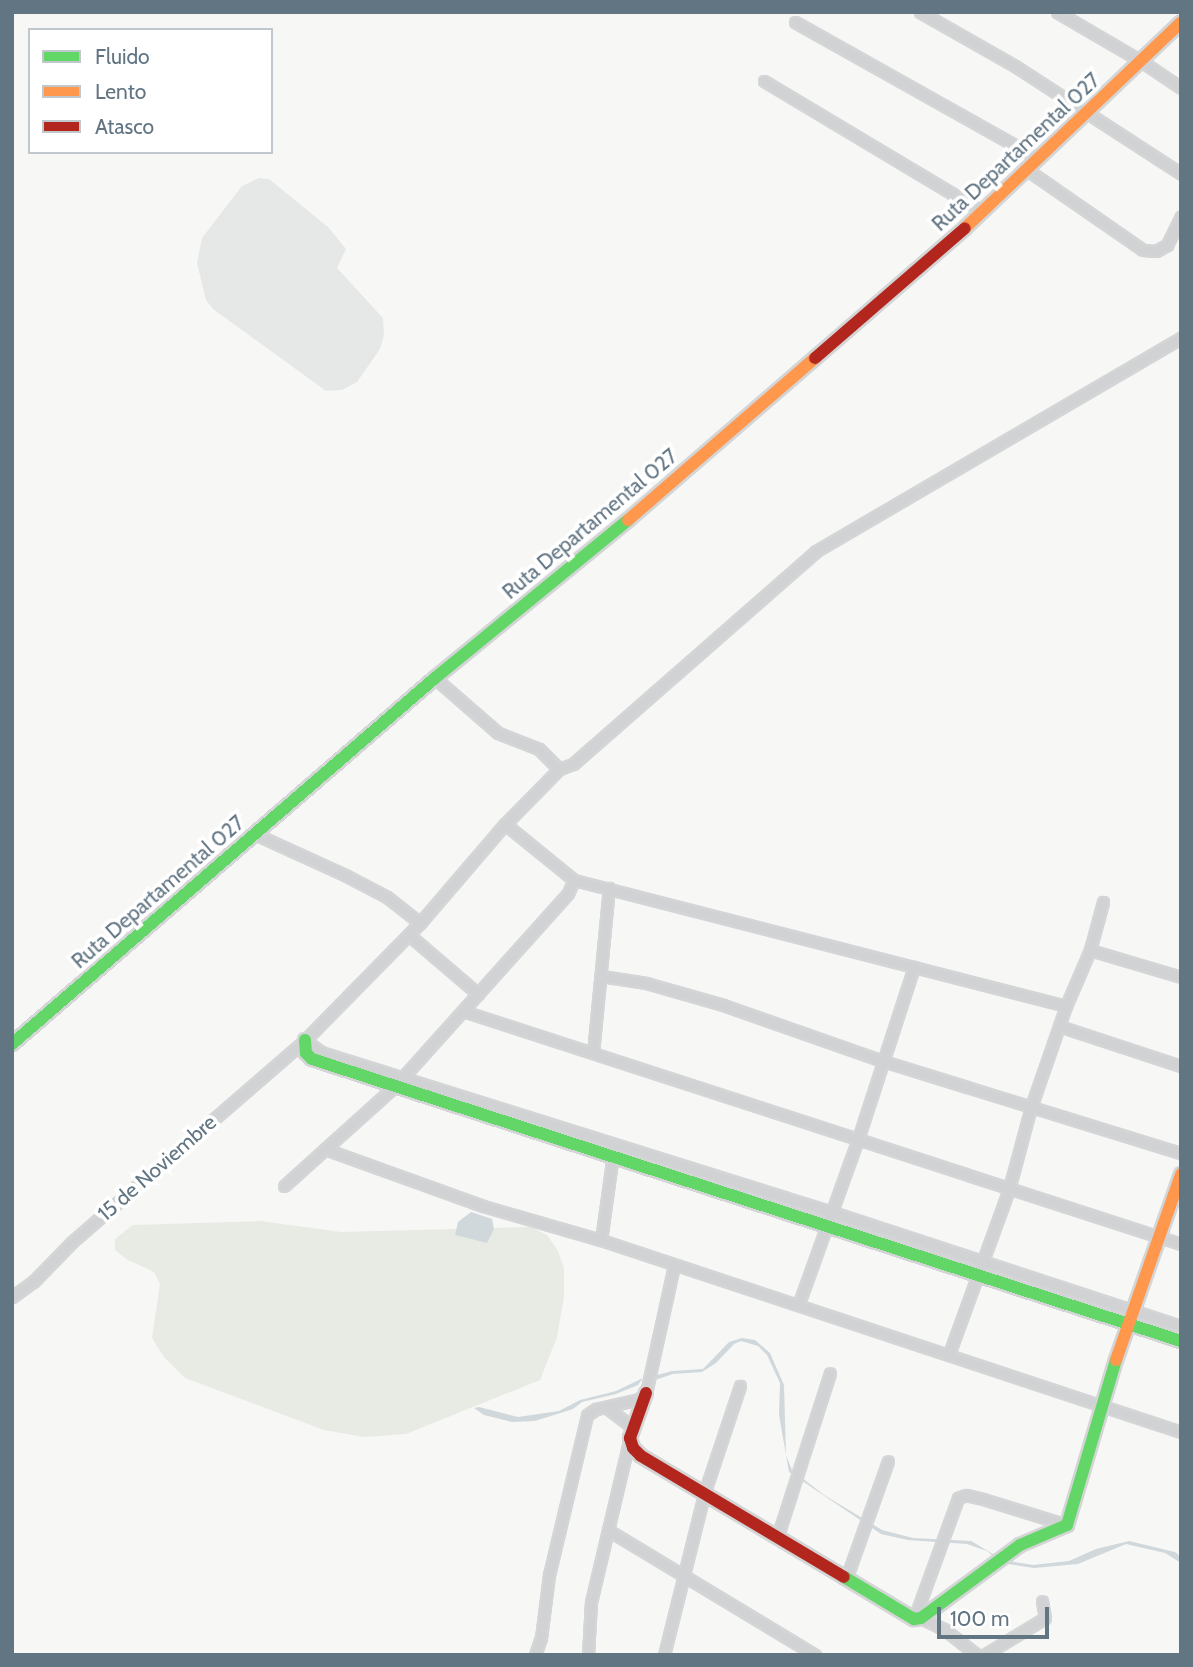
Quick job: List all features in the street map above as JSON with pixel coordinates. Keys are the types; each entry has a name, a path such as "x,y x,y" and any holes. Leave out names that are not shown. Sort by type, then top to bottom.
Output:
{"street":[{"path":"920,12 1089,112 1181,174"},
{"path":"1057,12 1141,61 1181,88"},
{"name":"Ruta Departamental 027","path":"12,1044 435,678 609,536 983,212 1181,22"},
{"path":"795,23 1037,158"},
{"path":"764,81 983,212"},
{"path":"1026,169 1143,250 1156,251 1167,245 1181,216"},
{"name":"15 de Noviembre","path":"12,1297 33,1282 72,1242 305,1040 409,935 505,824 559,769 573,764 816,551 1181,338"},
{"path":"435,678 498,733 539,749 559,769"},
{"path":"505,824 574,880 1066,1006"},
{"path":"255,834 356,880 387,897 420,923"},
{"path":"284,1186 400,1081 568,893 574,880"},
{"path":"593,1053 609,888"},
{"path":"949,1354 1009,1189 1031,1107 1066,1006 1090,950 1103,902"},
{"path":"409,935 478,994"},
{"path":"1090,950 1181,977"},
{"path":"799,1303 858,1139 914,967"},
{"path":"601,976 646,983 723,1005 883,1061 1181,1153"},
{"path":"463,1011 1181,1244"},
{"path":"1059,1026 1181,1066"},
{"path":"305,1040 306,1053 312,1059 400,1081 614,1149 832,1212 1181,1326"},
{"path":"325,1149 483,1206 601,1240 674,1266 799,1303 1181,1432"},
{"path":"614,1149 827,1226 1181,1341"},
{"path":"601,1240 614,1149"},
{"path":"1067,1525 1100,1405 1181,1174"},
{"path":"588,1655 591,1602 631,1433 648,1384 674,1266"},
{"path":"777,1538 830,1373"},
{"path":"535,1655 541,1638 548,1575 586,1419 590,1412 639,1399 648,1384"},
{"path":"664,1655 704,1494 740,1386"},
{"path":"607,1408 631,1433 633,1448 641,1456 846,1579 917,1618 944,1629 976,1655"},
{"path":"846,1579 888,1461"},
{"path":"917,1618 958,1498 966,1495 983,1499 1067,1525"},
{"path":"917,1618 1020,1545 1067,1525"},
{"path":"608,1530 816,1655"},
{"path":"984,1655 1045,1618 1042,1601"}],"shaded area":[{"path":"259,178 269,179 328,227 346,249 337,268 383,318 384,335 380,349 357,382 342,390 326,391 213,309 206,300 197,263 202,238 242,186"},
{"path":"471,1212 492,1219 494,1229 487,1243 455,1235 458,1222"},
{"path":"260,1221 341,1232 531,1227 547,1235 558,1251 564,1268 564,1297 557,1337 540,1380 406,1434 364,1437 324,1430 185,1378 164,1357 152,1338 160,1284 154,1272 128,1260 115,1250 115,1239 133,1225"},
{"path":"742,1338 755,1340 770,1353 784,1385 786,1455 779,1415 780,1383 767,1355 758,1346 741,1341 702,1372 673,1374 655,1380 657,1375 672,1371 703,1369 729,1342"},
{"path":"643,1378 638,1385 616,1394 582,1402 573,1409 535,1421 512,1422 484,1415 474,1408 518,1417 559,1411 580,1400 616,1391"},
{"path":"786,1455 792,1470 824,1495 882,1530 913,1538 971,1541 1003,1560 1033,1565 1069,1561 1096,1549 1129,1541 1175,1552 1181,1557 1181,1563 1165,1553 1126,1544 1078,1564 1034,1568 1002,1563 987,1551 967,1544 908,1540 881,1534 789,1472"}],"traffic: fast":[{"path":"12,1044 435,678 628,520"},
{"path":"305,1040 306,1053 312,1059 1181,1341"},
{"path":"844,1577 914,1619 921,1618 1020,1545 1067,1525 1116,1360"}],"traffic: slow":[{"path":"965,228 1181,22"},
{"path":"628,520 815,358"},
{"path":"1116,1360 1181,1174"}],"traffic: jam":[{"path":"815,358 965,228"},
{"path":"646,1393 630,1438 633,1448 641,1456 844,1577"}]}
